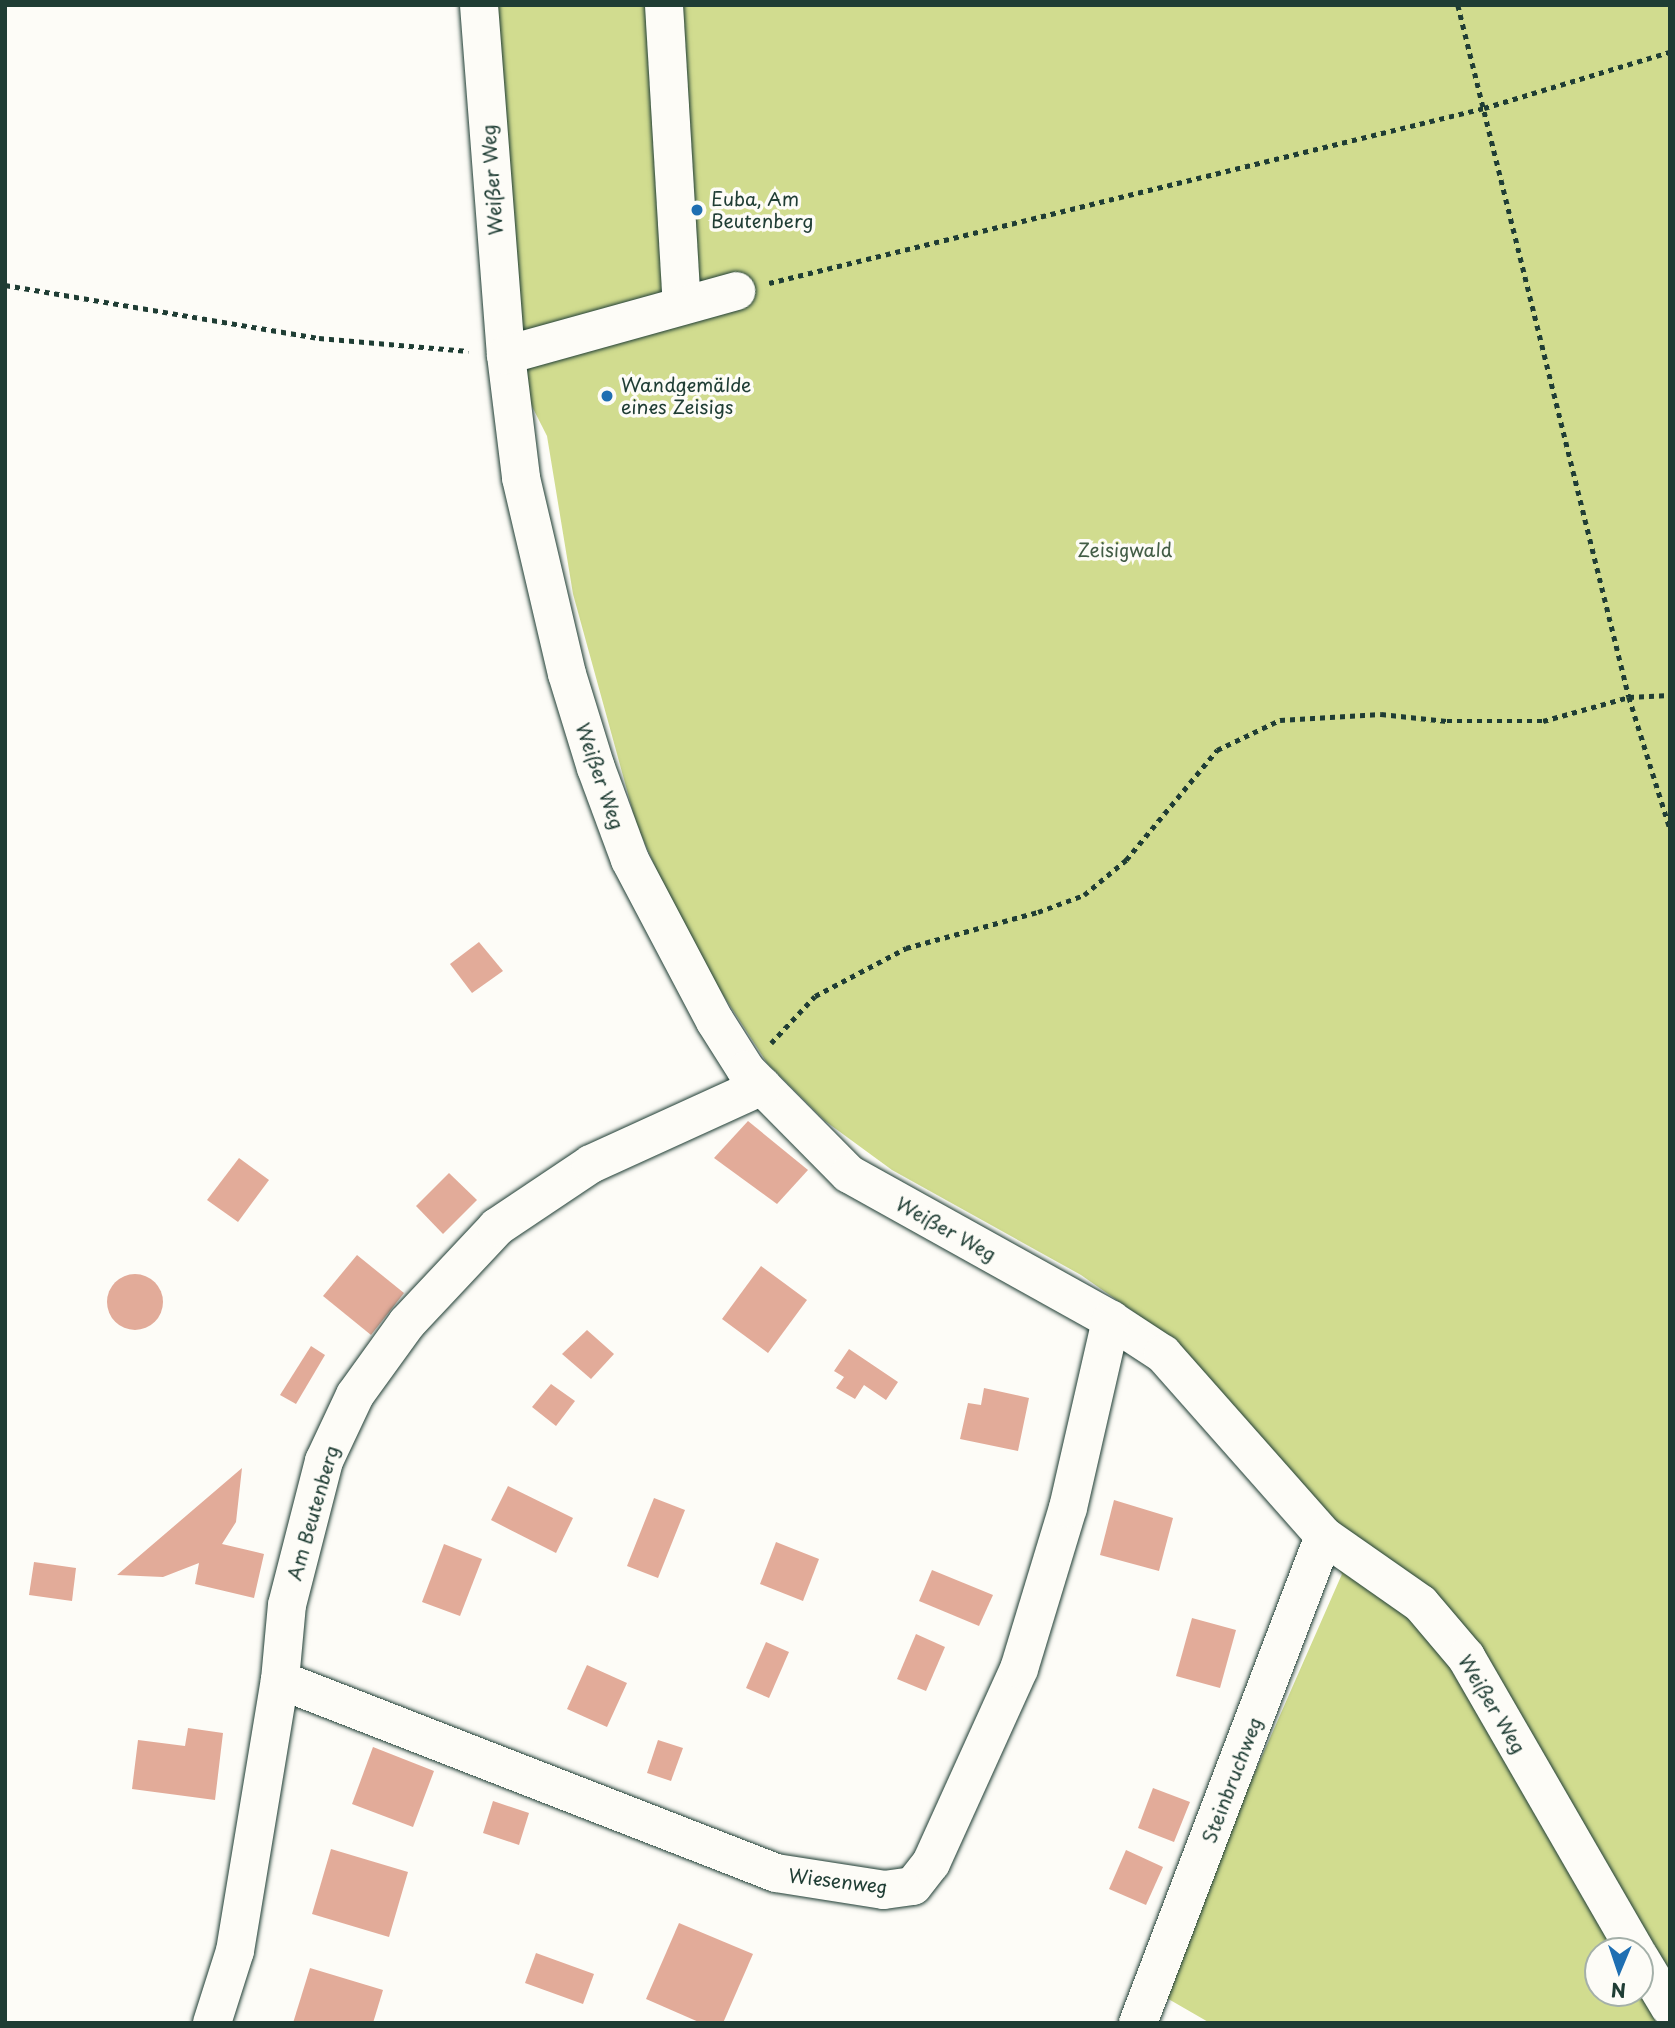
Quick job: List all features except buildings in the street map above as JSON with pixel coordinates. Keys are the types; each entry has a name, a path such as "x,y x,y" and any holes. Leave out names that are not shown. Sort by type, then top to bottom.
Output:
{"street":[{"name":"Weißer Weg","path":"479,5 506,355 521,478 567,674 596,768 630,860 715,1021 754,1078 849,1174 1111,1320 1163,1354 1324,1536 1421,1604 1466,1657 1628,1937"},
{"path":"664,5 682,305"},
{"path":"506,355 736,291"},
{"name":"Am Beutenberg","path":"212,2023 235,1951 280,1680 287,1605 324,1461 355,1395 407,1323 497,1227 581,1171 754,1078"},
{"name":"Wiesenweg","path":"280,1680 776,1873 884,1890 913,1886 931,1863 1019,1669 1068,1508 1111,1320"},
{"name":"Steinbruchweg","path":"1139,2023 1324,1536"},
{"path":"1654,1981 1670,2008"}],"path":[{"path":"1458,5 1629,697 1670,829"},
{"path":"736,291 1485,108 1670,52"},
{"path":"5,285 319,338 506,355"},
{"path":"754,1078 815,996 905,948 1038,912 1084,895 1126,860 1217,750 1280,720 1381,714 1447,721 1543,721 1629,697 1670,695"}],"green space":[{"name":"Zeisigwald","path":"479,5 1670,5 1670,2023 1210,2023 1158,1993 1342,1574 1171,1338 1081,1275 892,1170 825,1121 767,1063 714,981 667,894 636,823 573,594 547,436 506,355"}],"place":[{"name":"Euba, Am Beutenberg","path":"697,210"},
{"name":"Wandgemälde eines Zeisigs","path":"607,396"}]}
